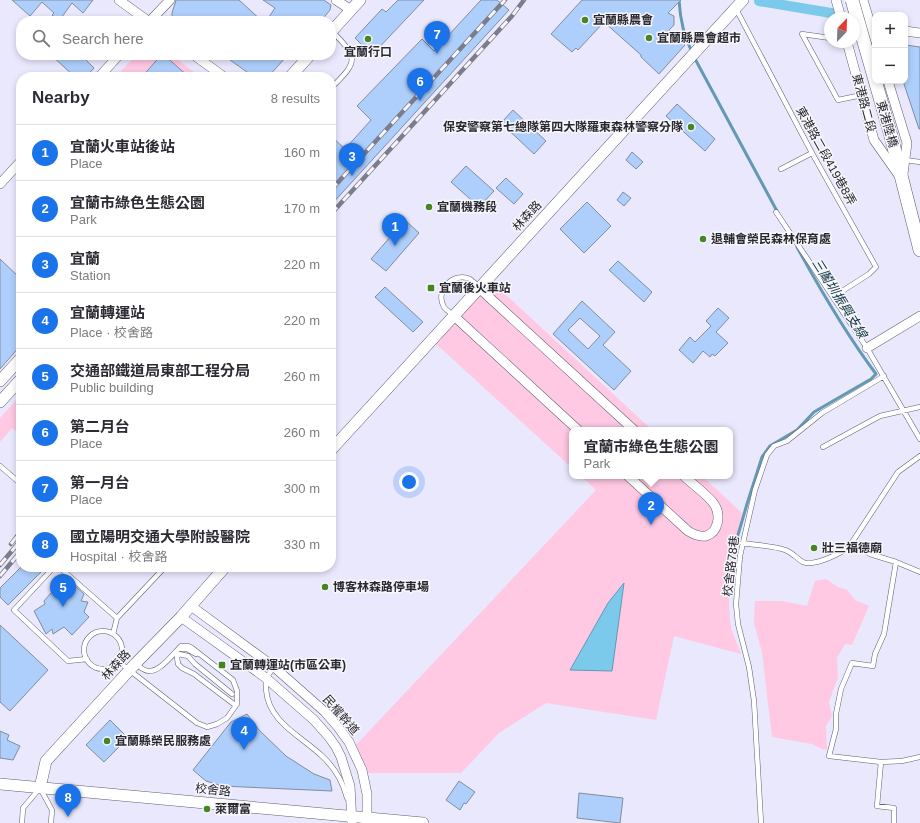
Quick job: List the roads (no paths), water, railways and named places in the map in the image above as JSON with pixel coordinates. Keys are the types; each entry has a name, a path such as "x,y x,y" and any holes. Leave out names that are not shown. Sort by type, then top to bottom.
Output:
{"main road":[{"name":"東港陸橋","path":"852,0 902,180"},
{"name":"東港路二段","path":"902,180 920,250"}],"street":[{"path":"119,0 142,16"},
{"path":"154,16 170,0"},
{"path":"336,0 351,10"},
{"path":"336,26 360,0"},
{"path":"836,0 839,12"},
{"path":"863,0 872,22"},
{"name":"林森路","path":"336,445 739,4"},
{"path":"860,24 872,25"},
{"path":"908,31 920,33"},
{"name":"東港路二段","path":"850,48 874,140 902,180"},
{"path":"104,72 114,60"},
{"path":"201,60 217,72"},
{"path":"295,72 305,60"},
{"name":"東港路二段","path":"889,84 907,143 902,180"},
{"path":"0,184 16,166"},
{"path":"479,288 631,427"},
{"path":"454,316 575,427"},
{"path":"867,348 920,316"},
{"path":"0,381 16,363"},
{"path":"0,402 16,384"},
{"path":"631,479 688,531 701,536 707,536 717,525 717,510 714,503 687,479"},
{"name":"林森路","path":"40,788 46,761 133,666 191,606 221,572"},
{"name":"民權幹道","path":"191,606 274,667 325,712 349,742 362,770 367,794 368,820"},
{"name":"民權幹道","path":"180,617 266,678 314,720 336,747 341,757 350,786 352,820"},
{"name":"校舍路","path":"0,784 352,820 423,823"}],"lane":[{"name":"東港路二段419巷8弄","path":"739,4 812,153 876,267 869,274 833,297"},
{"path":"824,37 802,34 838,100 862,95"},
{"path":"336,37 351,51 353,58 351,66 336,82"},
{"path":"781,169 812,153"},
{"path":"905,160 920,162"},
{"path":"776,212 867,348 920,439"},
{"path":"454,316 444,307 442,295 447,283 458,277 470,279 479,288"},
{"name":"校舍路78巷","path":"761,823 754,701 749,667 738,624 736,604 742,543 755,490 767,455 774,446 787,441 822,414 884,376"},
{"path":"823,447 880,416 920,407"},
{"path":"742,543 786,550 805,563 812,563 842,552 852,543 898,472 920,456"},
{"path":"0,466 16,480"},
{"path":"852,543 870,554 896,562 920,572"},
{"path":"896,562 884,634 875,654 873,666 852,663 841,689 836,714 836,729 829,756 881,762 902,761 920,757"},
{"path":"49,572 14,610 68,661 87,659"},
{"path":"65,572 117,618"},
{"path":"114,634 117,618 160,572"},
{"path":"101,631 114,634 118,638 123,650 119,662 114,666 102,669 91,664 87,659 84,647 86,641 90,636 101,631"},
{"path":"119,662 152,671 158,669 181,646 188,646 233,680 237,691 236,706 227,718 217,724 207,727 197,723 133,666"},
{"path":"174,653 179,652 188,656 227,686 232,694 236,706"},
{"path":"188,656 180,654 176,660 178,664 182,668 194,674 236,706"},
{"path":"274,667 266,678 268,701 273,711 288,729 330,764 345,789 352,820"},
{"path":"881,762 876,806 894,808 894,823"},
{"path":"22,823 23,808 40,788 52,810 51,823"}],"water":[{"path":"624,583 612,671 570,670 608,603"}],"waterway":[{"name":"三鬮圳振興支線","path":"679,0 683,27 692,52"},
{"path":"759,1 825,12"},
{"name":"三鬮圳振興支線","path":"694,57 778,213"},
{"name":"三鬮圳振興支線","path":"735,545 762,457 770,446 797,430 814,412 871,379 876,374 834,312 797,247"}],"railway":[{"path":"336,185 505,0"},
{"path":"336,209 512,16 524,0"},
{"path":"11,544 16,538"},
{"path":"0,565 16,546"},
{"path":"0,576 16,557"}],"place":[{"name":"宜蘭縣農會","path":"585,20"},
{"name":"宜蘭縣農會超市","path":"649,38"},
{"name":"宜蘭行口","path":"368,39"},
{"name":"第一月台","path":"437,54"},
{"name":"第二月台","path":"420,101"},
{"name":"保安警察第七總隊第四大隊羅東森林警察分隊","path":"691,127"},
{"name":"宜蘭","path":"352,176"},
{"name":"宜蘭機務段","path":"429,207"},
{"name":"退輔會榮民森林保育處","path":"703,239"},
{"name":"宜蘭火車站後站","path":"395,246"},
{"name":"宜蘭後火車站","path":"431,288"},
{"name":"宜蘭市綠色生態公園","path":"651,525"},
{"name":"壯三福德廟","path":"814,548"},
{"name":"博客林森路停車場","path":"325,587"},
{"name":"交通部鐵道局東部工程分局","path":"63,607"},
{"name":"宜蘭轉運站(市區公車)","path":"222,665"},
{"name":"宜蘭縣榮民服務處","path":"107,741"},
{"name":"宜蘭轉運站","path":"244,750"},
{"name":"萊爾富","path":"207,809"},
{"name":"國立陽明交通大學附設醫院","path":"68,817"}]}
